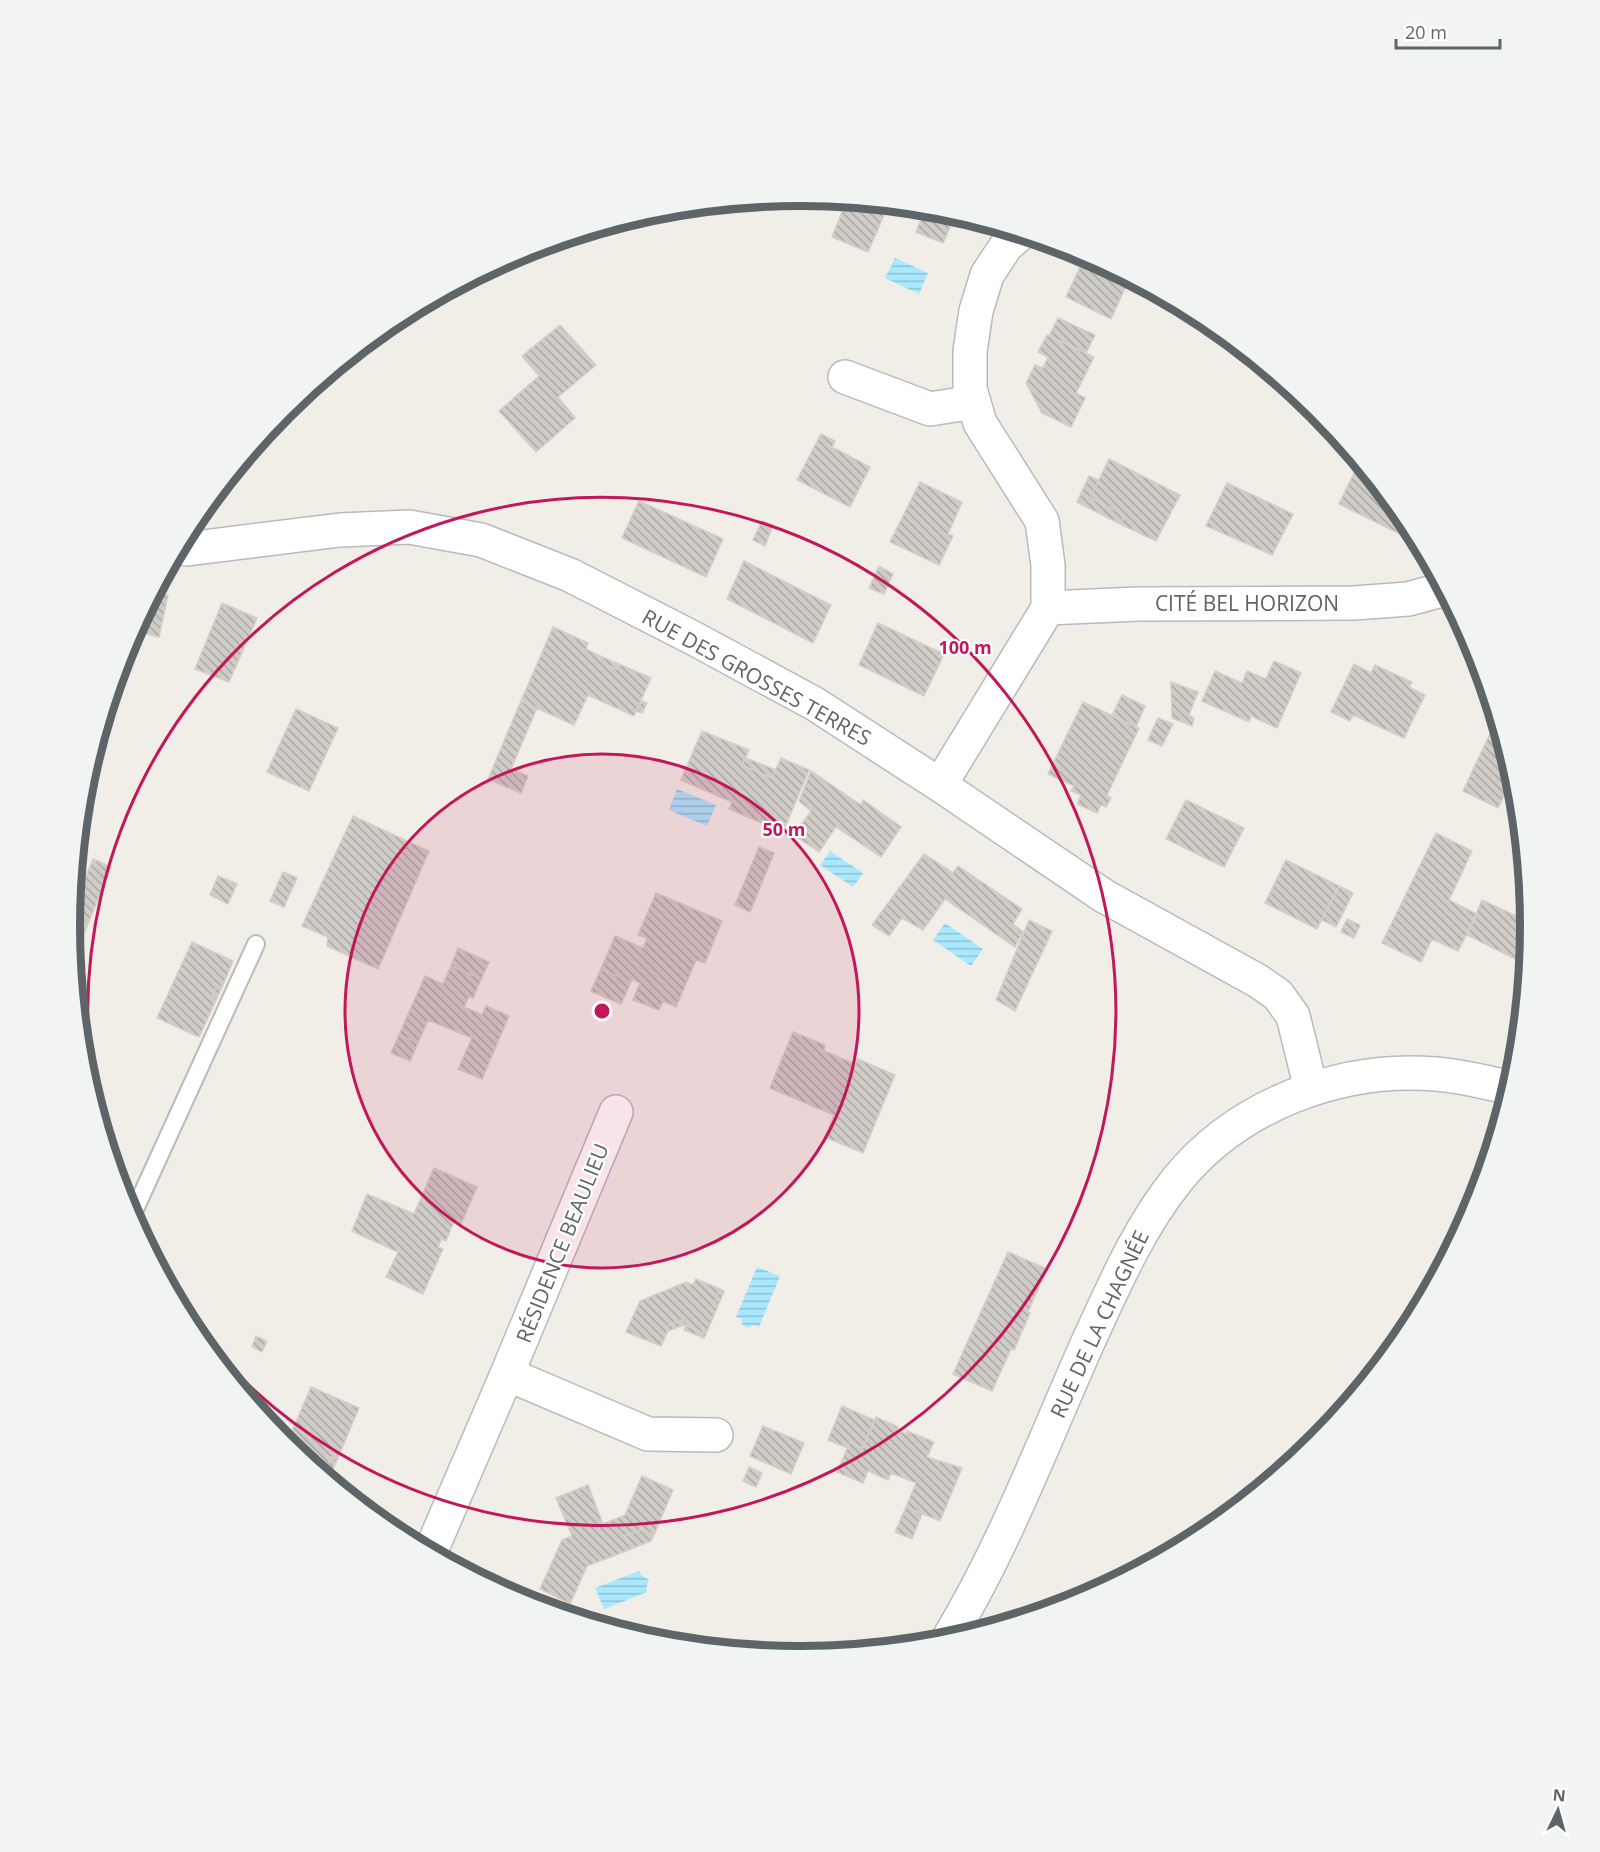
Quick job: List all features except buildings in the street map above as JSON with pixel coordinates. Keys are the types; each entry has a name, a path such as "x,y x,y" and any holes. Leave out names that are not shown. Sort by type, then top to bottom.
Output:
{"street":[{"path":"940,785 1048,608 1048,565 1042,521 980,423 970,389 970,351 975,311 987,275 1006,246 1014,239"},
{"path":"844,376 930,409 974,402"},
{"name":"RUE DES GROSSES TERRES","path":"188,549 340,530 409,527 481,540 570,575 815,704 1104,896 1258,981 1278,995 1293,1016 1311,1089"},
{"name":"CITÉ BEL HORIZON","path":"1048,608 1138,604 1354,603 1408,599 1437,591"},
{"name":"RUE DE LA CHAGNÉE","path":"954,1630 1009,1525 1128,1255 1150,1217 1178,1179 1204,1152 1233,1128 1257,1113 1311,1089 1392,1073 1435,1074 1477,1079 1502,1086"},
{"name":"RÉSIDENCE BEAULIEU","path":"433,1546 616,1112"},
{"path":"507,1374 648,1434 716,1435"}],"lane":[{"path":"136,1207 256,944"}],"water":[{"path":"895,258 928,273 919,294 885,278"},
{"path":"677,789 716,805 707,826 669,810"},
{"path":"830,851 863,873 853,887 820,865"},
{"path":"945,923 983,949 971,966 933,940"},
{"path":"757,1267 780,1276 759,1327 754,1325 747,1328 742,1324 742,1319 736,1317"},
{"path":"639,1571 649,1580 647,1592 604,1609 595,1588"}]}
